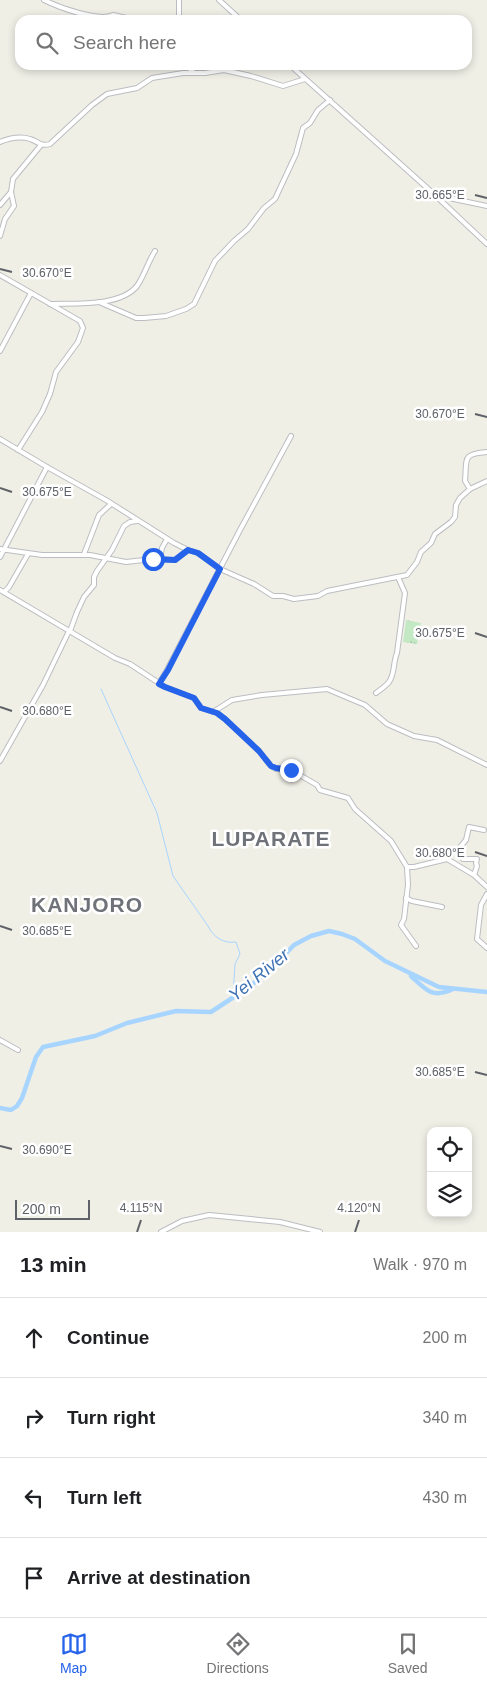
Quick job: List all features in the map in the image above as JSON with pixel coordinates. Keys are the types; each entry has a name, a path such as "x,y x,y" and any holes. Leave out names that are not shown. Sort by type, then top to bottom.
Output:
{"street":[{"path":"44,0 76,13 92,15"},
{"path":"179,0 179,15"},
{"path":"219,0 236,15"},
{"path":"0,142 12,138 27,138 41,145 52,143 92,105 107,94 137,88 152,78 190,72 205,73 224,70 283,86 305,78"},
{"path":"296,70 487,244"},
{"path":"99,302 136,318 166,316 186,310 194,304 215,261 248,229 264,208 276,198 296,154 303,128 310,123 318,110 330,100"},
{"path":"0,236 5,220 14,206 11,192 16,174 41,145"},
{"path":"0,205 11,192"},
{"path":"435,195 487,206"},
{"path":"50,304 99,302 129,294 137,285 155,250"},
{"path":"0,276 80,321 83,328 83,333 56,372 50,394 42,412 18,450"},
{"path":"0,351 31,293"},
{"path":"159,684 291,436"},
{"path":"0,439 167,539 198,553 220,569 254,584 272,596 294,599 318,596 327,591 407,575 435,534 451,522 460,498 470,489 487,481"},
{"path":"470,489 465,481 469,455 487,452"},
{"path":"0,557 2,550 47,468"},
{"path":"84,554 98,515 111,504"},
{"path":"0,760 43,685 84,598 94,585 95,575 124,526 137,520"},
{"path":"160,559 162,548 167,539"},
{"path":"2,550 62,556 84,554 126,562 153,559 175,560 188,550"},
{"path":"2,591 9,588 28,554"},
{"path":"376,693 389,681 392,675 393,660 397,653 405,593 398,577"},
{"path":"2,591 115,658 130,664 159,684 194,698 201,708 225,719 240,732 271,766 291,770 317,785 320,790 348,798 355,808 391,841 406,867 408,885 404,919 401,925 416,946"},
{"path":"213,712 232,700 262,695 327,689 365,705 387,724 414,736 437,740 487,765"},
{"path":"474,875 477,859 463,859 460,847 466,840 469,827 484,830"},
{"path":"406,867 414,867 447,859 474,875 487,887"},
{"path":"487,894 481,905 477,939 487,948"},
{"path":"406,898 412,902 442,908"},
{"path":"0,1040 18,1050"},
{"path":"161,1232 182,1221 209,1215 280,1222 320,1232"}],"green space":[{"path":"406,620 421,623 417,644 403,642"}],"waterway":[{"path":"101,689 157,813 173,876 213,933 223,941 236,942 240,954 235,964 233,997"},
{"name":"Yei River","path":"0,1108 11,1110 17,1106 22,1098 36,1057 43,1047 95,1036 127,1023 176,1011 211,1012 249,987 271,969 294,945 311,936 329,931 355,939 385,961 439,987 487,992"},
{"path":"411,976 430,992 440,993 453,989"}],"district":[{"name":"LUPARATE","path":"271,838"},
{"name":"KANJORO","path":"87,904"}],"route":[{"path":"153,559 175,560 188,550 198,553 220,569 159,684 194,698 197,705 201,708 217,713 240,732 271,766 291,770"}]}
